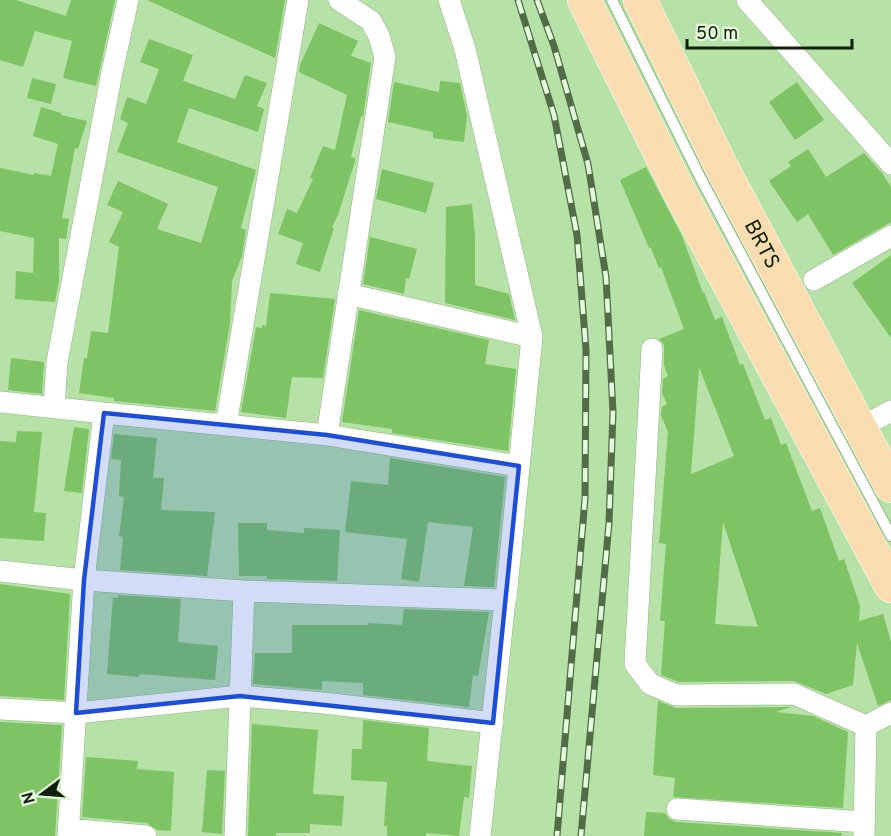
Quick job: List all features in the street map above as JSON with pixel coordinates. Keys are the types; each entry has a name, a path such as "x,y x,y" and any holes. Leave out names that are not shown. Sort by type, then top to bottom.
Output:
{"main road":[{"path":"584,0 620,45 678,189 891,586"},
{"name":"BRTS","path":"640,0 722,166 891,486"}],"street":[{"path":"54,407 60,350 112,72 128,0"},
{"path":"226,424 298,0"},
{"path":"327,435 385,57 379,36 371,21 339,0"},
{"path":"449,0 465,49 532,337 480,836"},
{"path":"747,0 891,164"},
{"path":"814,280 891,236"},
{"path":"348,294 532,337"},
{"path":"652,348 635,664 650,684 676,695 794,694 866,726"},
{"path":"0,402 327,435 519,466"},
{"path":"859,428 891,411"},
{"path":"104,413 84,580 68,832 146,836"},
{"path":"0,572 244,591 505,600"},
{"path":"235,836 244,591"},
{"path":"0,710 76,713 240,696 324,703 493,723"},
{"path":"866,726 891,713"},
{"path":"677,808 864,829 866,726"}],"lane":[{"path":"612,0 620,45 700,177 891,536"}],"highlighted area":[{"path":"104,413 327,435 519,466 493,723 240,696 76,713 84,580"}],"building":[{"path":"0,0 16,0 66,16 71,0 115,0 96,86 63,78 72,41 35,31 23,67 0,60"},
{"path":"147,0 285,0 275,58"},
{"path":"319,23 358,41 351,56 371,63 363,117 361,116 351,157 355,158 355,161 332,227 334,228 320,272 296,264 303,243 278,234 287,209 297,213 313,179 310,178 323,146 335,150 347,95 299,72"},
{"path":"149,39 193,55 183,81 235,99 245,75 267,83 257,106 264,109 258,132 189,108 177,142 256,170 241,228 246,230 242,256 232,281 230,323 215,411 114,401 114,398 79,393 91,331 108,333 119,247 109,242 123,212 107,205 118,181 168,204 157,229 201,243 218,187 117,152 128,123 120,119 127,97 146,104 159,69 140,62"},
{"path":"32,78 56,84 51,104 27,98"},
{"path":"440,81 460,83 467,116 464,142 433,138 433,132 388,122 394,82 439,92"},
{"path":"797,82 824,120 795,140 769,102"},
{"path":"41,107 61,113 61,115 87,121 78,149 75,148 62,218 69,219 66,239 59,238 59,281 55,302 15,299 16,271 33,273 34,238 0,231 0,168 51,176 58,144 33,136"},
{"path":"808,149 826,177 864,153 891,187 891,222 833,255 808,214 797,222 769,181 791,166 788,162"},
{"path":"646,167 682,236 715,320 722,317 740,365 743,364 765,420 771,418 781,445 786,443 812,511 820,508 839,561 844,559 860,606 859,621 883,614 891,642 891,700 878,706 857,643 853,685 826,694 794,681 679,682 661,675 665,621 660,621 666,544 659,543 668,432 661,415 662,407 667,404 662,393 663,379 668,376 664,365 664,344 659,339 684,329 661,267 659,268 649,248 620,180","holes":["699,367 734,456 691,474 699,369","723,522 758,627 715,624"]},
{"path":"382,169 434,183 426,213 376,199"},
{"path":"472,204 475,235 475,285 509,294 515,320 445,303 446,207"},
{"path":"370,237 417,249 409,279 406,278 404,294 363,284"},
{"path":"891,255 891,338 852,283"},
{"path":"270,293 335,299 323,378 292,377 286,418 241,412 256,327 266,326"},
{"path":"359,310 489,340 485,364 516,369 508,451 392,433 392,429 342,422"},
{"path":"11,358 44,362 42,394 8,390"},
{"path":"74,427 89,429 82,493 64,491"},
{"path":"17,431 42,432 34,512 46,513 44,541 0,538 0,441 16,442"},
{"path":"114,434 157,438 153,478 164,478 161,510 215,512 207,576 120,570 123,537 119,536 124,497 119,496 121,460 111,459"},
{"path":"390,458 505,477 494,587 464,586 473,527 428,522 419,582 401,579 407,539 345,532 351,481 388,485"},
{"path":"238,523 267,523 267,530 304,533 304,528 340,530 337,581 239,576"},
{"path":"0,584 70,594 64,700 0,696"},
{"path":"118,595 181,599 178,642 218,646 215,680 107,674 113,597 118,598"},
{"path":"404,609 489,612 478,676 473,675 469,707 363,695 363,683 322,681 322,690 253,684 255,653 292,653 292,625 368,625 368,623 402,625"},
{"path":"658,701 676,708 791,707 776,712 813,716 848,732 843,808 673,797 675,778 653,775"},
{"path":"363,720 429,728 427,761 472,766 469,798 464,797 459,836 426,833 426,836 387,836 387,826 384,826 387,782 351,780 352,749 362,749"},
{"path":"0,722 62,725 55,836 0,836"},
{"path":"252,724 318,730 313,794 344,796 342,826 310,824 310,833 248,836"},
{"path":"86,757 138,761 137,769 174,772 171,831 157,830 147,823 82,817"},
{"path":"207,770 225,771 222,834 202,832"},
{"path":"646,812 665,813 669,819 676,822 842,833 841,836 644,836"}],"railway":[{"path":"518,0 554,115 577,235 586,349 585,498 557,836"},
{"path":"537,0 554,46 588,164 606,277 613,412 609,523 581,836"}]}
